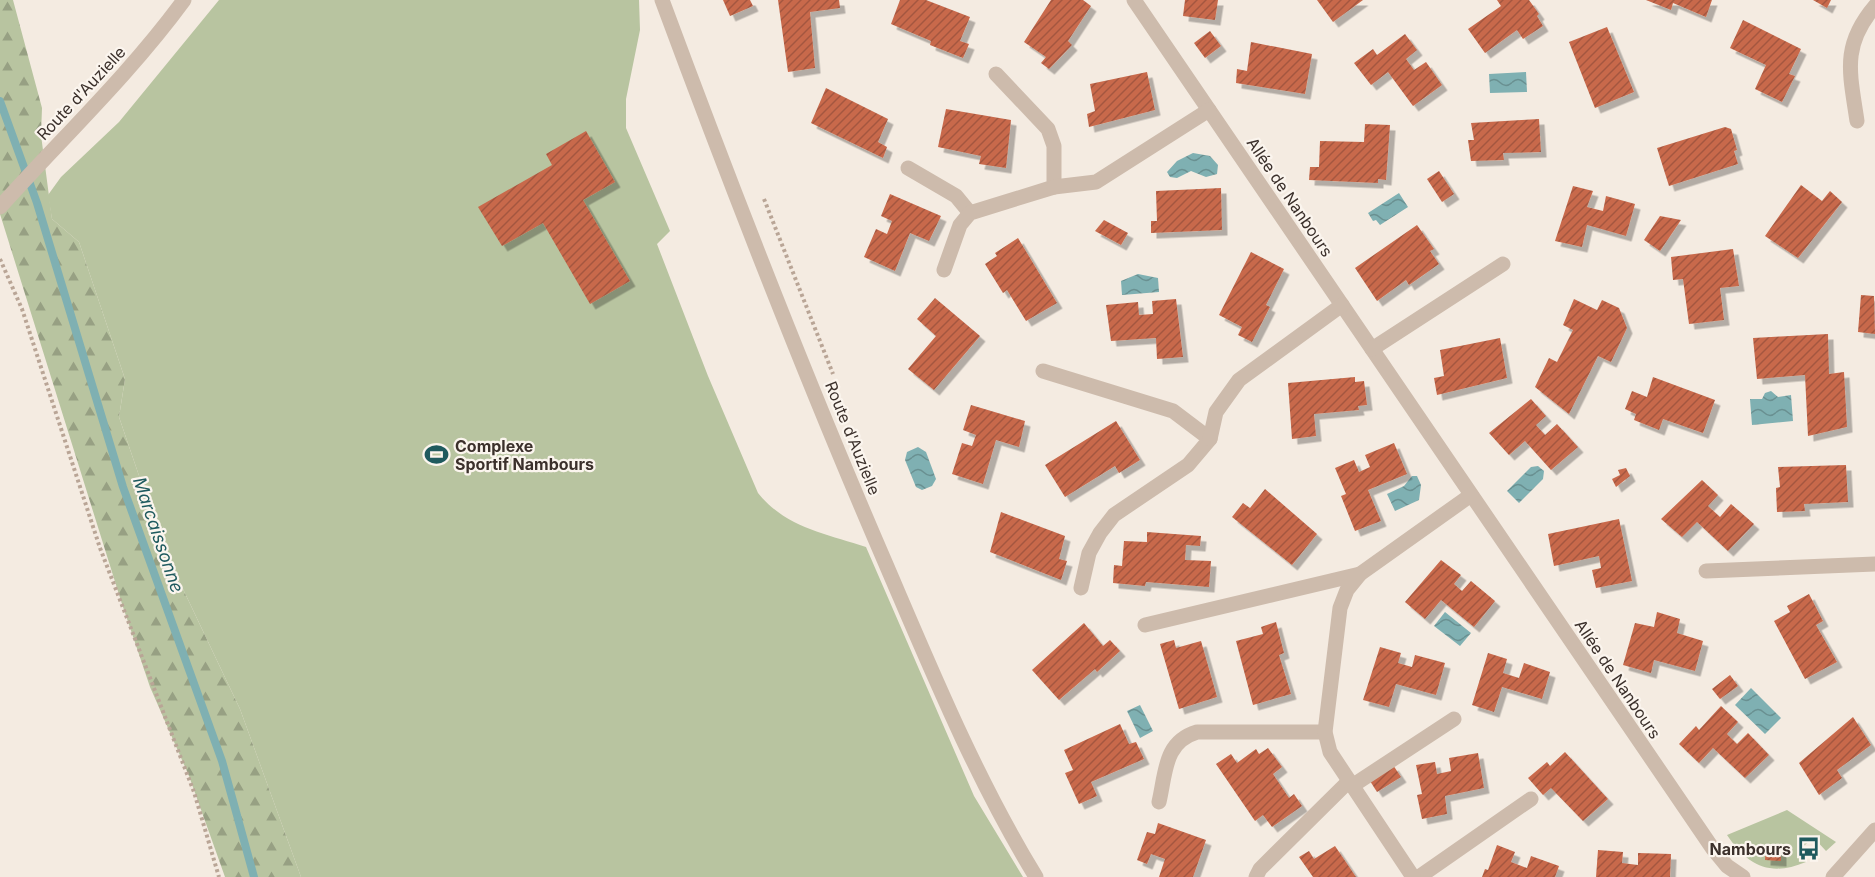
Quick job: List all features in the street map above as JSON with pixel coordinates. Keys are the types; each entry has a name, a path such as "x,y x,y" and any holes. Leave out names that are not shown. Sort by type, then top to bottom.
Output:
{"street":[{"name":"Route d'Auzielle","path":"1,206 89,114 147,48 184,0"},
{"name":"Route d'Auzielle","path":"662,0 755,244 862,509 952,717 984,784 1036,877"},
{"name":"Allée de Nanbours","path":"1134,0 1713,849 1727,866 1743,877"},
{"path":"1857,121 1850,75 1851,48 1860,24 1875,6"},
{"path":"996,74 1048,129 1054,146 1054,186"},
{"path":"944,270 960,225 970,213 1054,186 1096,182 1209,110"},
{"path":"908,168 956,196 970,213"},
{"path":"1372,349 1503,264"},
{"path":"1081,588 1089,553 1100,533 1114,515 1188,465 1210,439 1216,412 1239,380 1342,305"},
{"path":"1043,371 1173,411 1210,439"},
{"path":"1413,877 1330,752 1325,732 1340,608 1347,590 1360,574 1471,495"},
{"path":"1706,571 1875,564"},
{"path":"1145,625 1360,574"},
{"path":"1256,877 1260,870 1351,784 1454,719"},
{"path":"1159,802 1172,747 1183,736 1197,732 1325,732"},
{"path":"1419,877 1531,799"},
{"path":"1844,874 1875,830"}],"path":[{"path":"762,195 836,382"},
{"path":"0,259 22,309 100,548 194,792 219,877"}],"green space":[{"path":"0,0 13,0 42,108 41,135 52,219 79,242 125,379 119,417 164,549 240,709 301,877 225,877 189,776 150,687 0,214"},
{"name":"Complexe Sportif Nambours","path":"219,0 639,0 640,30 626,99 626,128 670,231 657,244 708,376 758,493 769,505 793,522 866,547 974,796 1023,877 301,877 240,709 164,549 119,417 125,379 79,242 52,219 48,195 61,177 119,122"},
{"path":"1787,810 1836,842 1826,851 1814,838 1797,851 1806,862 1771,868 1752,861 1735,846 1727,835"}],"water":[{"path":"1526,72 1527,92 1490,93 1489,74"},
{"path":"1193,153 1210,156 1218,165 1217,174 1206,177 1191,171 1177,178 1170,177 1167,172 1177,161"},
{"path":"1399,193 1408,207 1380,225 1376,220 1373,221 1368,213"},
{"path":"1138,274 1158,278 1159,292 1122,295 1121,281"},
{"path":"1771,391 1778,397 1791,395 1793,421 1752,425 1750,399 1762,399 1765,393"},
{"path":"918,447 926,452 936,479 932,486 922,490 916,487 905,460 907,452"},
{"path":"1538,466 1544,471 1543,479 1519,503 1507,491 1531,467"},
{"path":"1412,476 1417,476 1421,485 1419,500 1395,511 1387,494 1404,486"},
{"path":"1445,612 1471,633 1460,646 1434,626"},
{"path":"1751,688 1781,718 1765,734 1735,705"},
{"path":"1140,705 1153,731 1140,738 1127,711"}],"building":[{"path":"723,0 750,0 753,6 730,16"},
{"path":"778,0 839,0 840,8 810,12 815,68 788,72"},
{"path":"900,0 926,0 970,17 960,41 969,44 963,58 930,45 931,41 891,24"},
{"path":"1051,0 1083,0 1091,6 1068,41 1072,45 1049,69 1041,63 1046,57 1024,42"},
{"path":"1185,0 1218,0 1215,20 1183,16"},
{"path":"1317,0 1363,0 1333,22"},
{"path":"1497,0 1529,0 1539,14 1537,16 1543,26 1523,39 1517,30 1485,53 1468,29 1501,6"},
{"path":"1646,0 1712,0 1706,17 1673,3 1671,10"},
{"path":"1813,0 1831,0 1827,8"},
{"path":"1743,20 1801,49 1789,74 1795,76 1782,102 1755,89 1766,65 1730,48"},
{"path":"1607,27 1634,92 1595,108 1569,42"},
{"path":"1210,31 1221,46 1205,58 1194,43"},
{"path":"1405,34 1417,50 1406,59 1414,70 1426,62 1442,85 1413,106 1388,72 1371,85 1354,63 1373,49 1377,55"},
{"path":"1251,42 1312,54 1305,94 1236,83 1237,69 1247,71"},
{"path":"1147,72 1155,110 1089,127 1087,114 1095,111 1090,84"},
{"path":"826,88 888,119 878,142 887,147 883,158 811,123"},
{"path":"946,109 1011,120 1006,168 979,164 981,156 938,147"},
{"path":"1539,119 1541,152 1503,153 1504,160 1471,161 1468,140 1474,140 1471,123"},
{"path":"1365,124 1390,125 1386,180 1378,179 1378,183 1309,180 1310,167 1319,167 1320,141 1364,142"},
{"path":"1725,127 1731,129 1738,164 1669,186 1657,148"},
{"path":"586,131 615,182 583,200 630,281 590,304 543,223 502,246 478,207 552,165 546,154"},
{"path":"1439,171 1454,194 1442,202 1427,179"},
{"path":"1801,185 1822,201 1830,191 1842,202 1798,258 1765,236"},
{"path":"1573,186 1593,191 1587,207 1603,211 1606,196 1635,204 1626,236 1587,225 1582,247 1555,241"},
{"path":"1221,188 1222,230 1151,233 1151,221 1157,221 1156,191"},
{"path":"890,194 941,216 929,241 910,233 895,271 864,257 876,229 887,234 892,221 881,216"},
{"path":"1660,216 1681,220 1660,251 1644,240"},
{"path":"1104,220 1128,233 1121,245 1095,231"},
{"path":"1417,225 1434,249 1430,251 1439,264 1409,285 1406,280 1377,301 1355,268"},
{"path":"1018,238 1057,303 1026,321 1007,290 1003,293 985,264 997,256 995,253"},
{"path":"1733,249 1739,286 1720,288 1724,320 1689,324 1683,279 1673,280 1671,257"},
{"path":"1251,252 1284,269 1266,305 1270,307 1252,342 1238,335 1242,327 1219,315"},
{"path":"1861,295 1874,296 1875,334 1858,332"},
{"path":"935,298 980,336 934,390 908,369 936,336 917,319"},
{"path":"1176,299 1183,357 1157,359 1156,338 1111,341 1106,305 1138,302 1139,315 1153,314 1152,301"},
{"path":"1574,299 1597,310 1602,300 1619,308 1627,328 1611,362 1598,356 1569,414 1535,387 1549,358 1557,362 1573,330 1563,325"},
{"path":"1828,334 1829,374 1844,372 1847,427 1808,436 1805,375 1757,379 1753,338"},
{"path":"1500,338 1507,378 1437,395 1434,378 1444,376 1440,350"},
{"path":"1355,377 1355,382 1364,381 1367,405 1358,406 1359,410 1314,414 1316,436 1292,439 1288,383"},
{"path":"1653,377 1715,400 1703,433 1663,419 1659,430 1634,420 1636,414 1625,409 1632,391 1647,397"},
{"path":"1531,399 1546,416 1536,425 1545,435 1557,424 1578,447 1551,470 1525,441 1509,455 1489,433"},
{"path":"971,405 1025,421 1019,447 996,440 983,484 952,474 962,443 972,446 976,435 963,430"},
{"path":"1116,421 1140,460 1119,473 1115,466 1065,497 1045,465"},
{"path":"1394,443 1407,474 1368,490 1381,521 1355,531 1341,496 1346,494 1335,468 1354,460 1359,472 1370,467 1365,455"},
{"path":"1846,465 1848,502 1804,504 1805,511 1777,512 1776,488 1780,487 1778,467"},
{"path":"1626,468 1630,476 1616,487 1612,479 1620,475 1618,470"},
{"path":"1702,480 1718,495 1708,506 1720,517 1731,504 1754,524 1728,551 1697,522 1682,537 1661,519"},
{"path":"1265,489 1317,534 1292,565 1232,517 1243,503 1250,508"},
{"path":"1001,512 1065,536 1059,559 1067,561 1061,580 990,552"},
{"path":"1619,519 1632,581 1596,588 1592,570 1601,568 1599,556 1554,566 1548,534"},
{"path":"1147,532 1201,536 1200,546 1186,545 1185,560 1211,561 1209,587 1146,582 1145,586 1113,583 1114,565 1122,566 1124,541 1147,542"},
{"path":"1441,560 1461,575 1454,584 1462,591 1471,581 1495,601 1474,627 1441,600 1425,619 1405,602"},
{"path":"1809,594 1823,621 1816,625 1837,662 1805,679 1774,621 1790,612 1787,606"},
{"path":"1657,612 1680,619 1677,633 1703,641 1695,671 1654,660 1651,673 1623,665 1635,623 1654,627"},
{"path":"1276,622 1284,653 1279,655 1291,694 1253,705 1236,641 1263,634 1261,627"},
{"path":"1084,623 1103,646 1110,640 1120,651 1097,672 1095,669 1059,700 1032,670"},
{"path":"1174,640 1176,648 1201,641 1217,697 1179,709 1160,644"},
{"path":"1380,647 1401,653 1398,663 1412,667 1415,655 1445,663 1436,695 1396,684 1389,707 1363,700"},
{"path":"1488,653 1507,659 1503,673 1519,678 1524,663 1550,672 1542,699 1502,687 1494,712 1472,705"},
{"path":"1730,675 1738,686 1720,699 1712,689"},
{"path":"1721,706 1738,722 1727,734 1737,744 1748,733 1769,755 1745,778 1713,748 1699,763 1679,744 1696,726 1699,730"},
{"path":"1853,717 1871,745 1837,770 1842,778 1819,795 1799,763"},
{"path":"1120,724 1129,744 1136,742 1144,759 1091,782 1097,796 1079,804 1065,773 1073,770 1064,750"},
{"path":"1268,748 1282,767 1273,774 1289,798 1294,794 1302,806 1272,827 1263,815 1255,821 1216,764 1231,754 1237,763 1256,749 1259,754"},
{"path":"1565,752 1608,799 1583,821 1551,788 1543,795 1528,778 1547,762 1550,766"},
{"path":"1478,753 1484,788 1445,796 1447,814 1422,819 1417,795 1422,794 1416,765 1435,762 1437,774 1451,771 1449,758"},
{"path":"1393,765 1401,777 1377,792 1370,781"},
{"path":"1158,823 1206,840 1193,877 1159,877 1165,859 1151,854 1147,864 1137,860 1147,832 1155,834"},
{"path":"1497,845 1515,852 1511,862 1527,868 1531,856 1559,866 1555,877 1482,877 1485,869 1488,870"},
{"path":"1766,845 1781,845 1781,861 1765,860"},
{"path":"1335,846 1356,877 1313,877 1299,857 1309,851 1314,859"},
{"path":"1598,850 1623,852 1622,863 1638,865 1638,853 1671,854 1670,877 1596,877"}],"waterway":[{"name":"Marcaissonne","path":"0,101 37,203 123,487 222,761 254,877"}],"place":[{"name":"Complexe Sportif Nambours","path":"437,455"},
{"name":"Nambours","path":"1809,849"}]}
